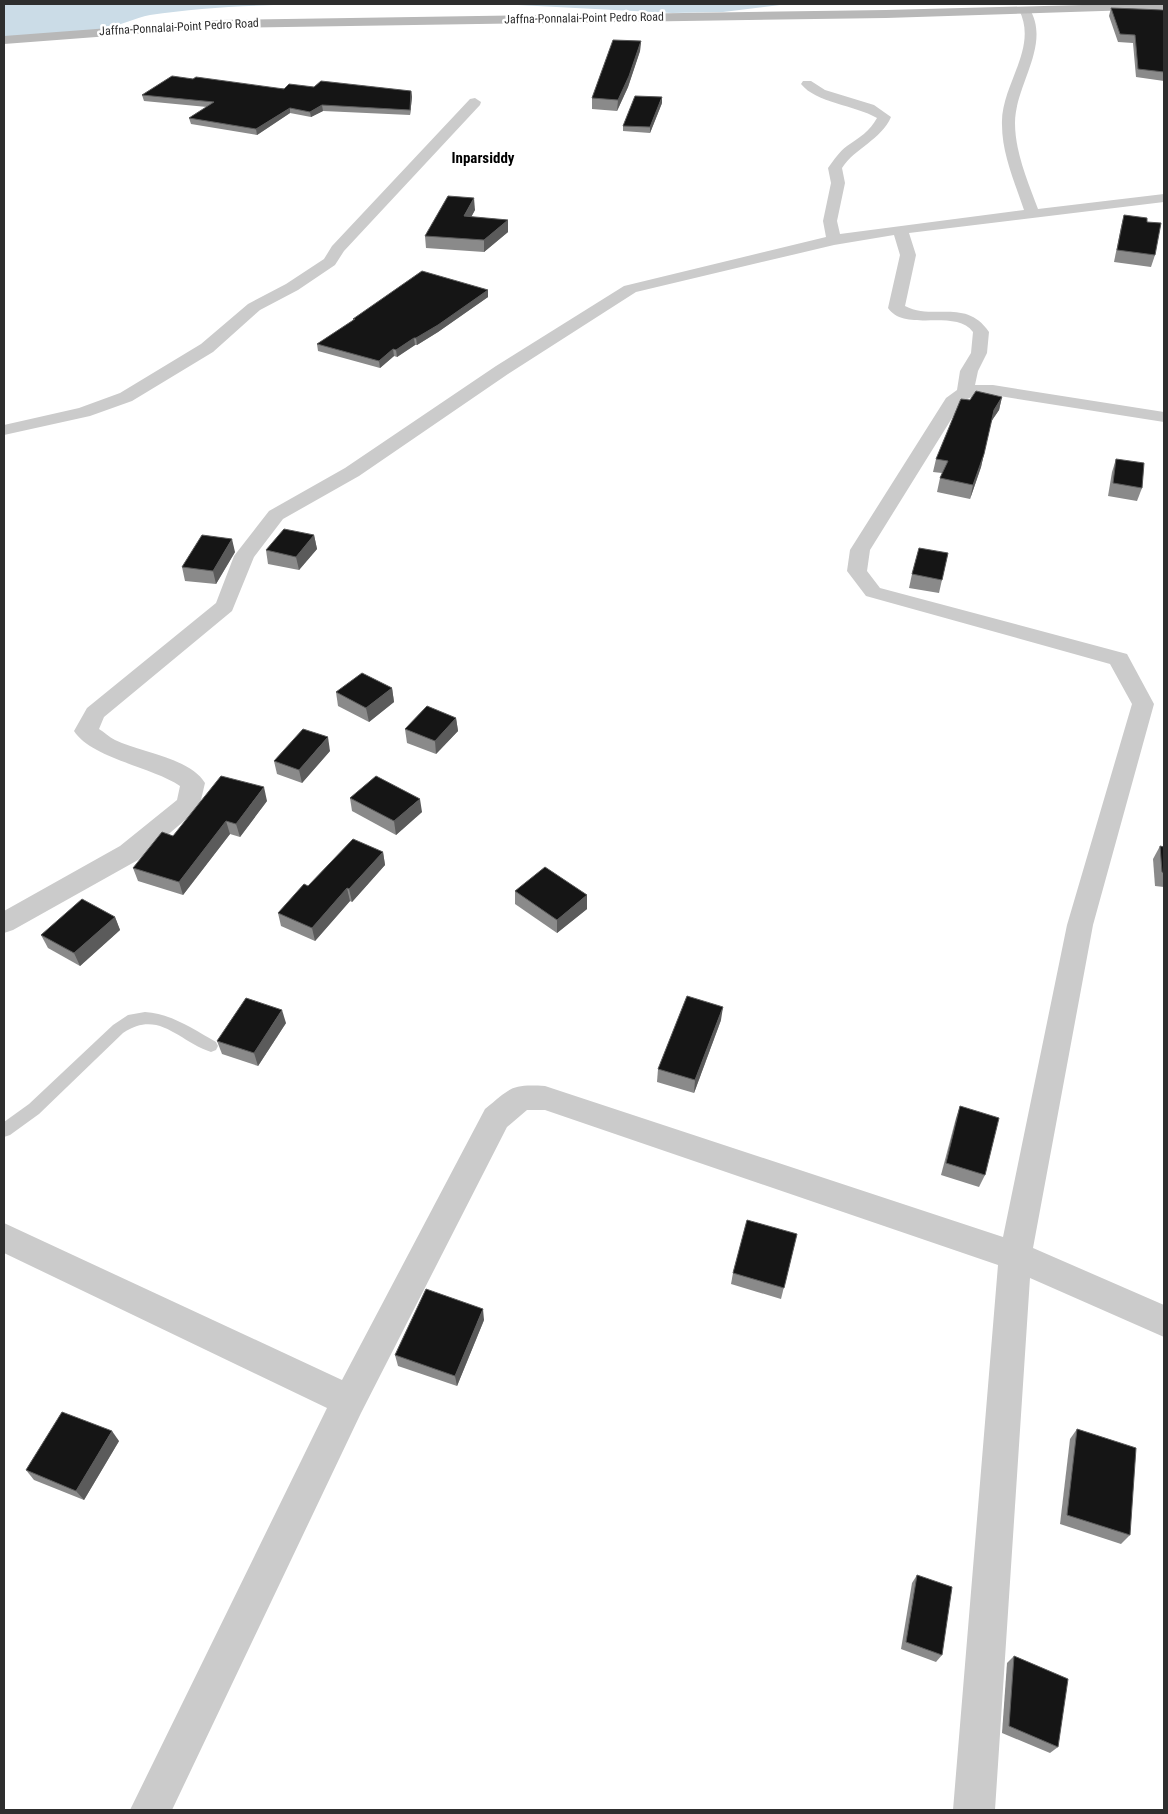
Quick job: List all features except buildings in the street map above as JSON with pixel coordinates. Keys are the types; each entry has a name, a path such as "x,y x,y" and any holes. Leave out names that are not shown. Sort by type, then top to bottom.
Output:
{"main road":[{"name":"Jaffna-Ponnalai-Point Pedro Road","path":"4,40 215,24 886,14 1164,6"}],"street":[{"path":"1025,10 1031,24 1028,48 1014,92 1008,124 1018,172 1032,213"},
{"path":"807,84 820,93 857,103 884,117 882,122 862,144 852,149 834,168 838,183 830,221 834,240"},
{"path":"4,430 84,412 126,397 207,348 254,307 292,287 330,262 337,249 475,102"},
{"path":"4,923 129,853 188,804 193,783 174,771 106,745 86,731 95,714 225,606 244,556 276,515 352,472 502,370 630,289 834,240 1032,213 1164,198"},
{"path":"900,230 908,254 896,308 909,313 957,318 974,323 981,332 979,353 969,371 965,392"},
{"path":"974,1810 1015,1256 1080,925 1143,704 1119,659 873,592 858,571 860,550 955,398 965,392 974,389 993,390 1164,417"},
{"path":"151,1810 349,1401 496,1118 521,1097 545,1098 1015,1256 1164,1321"},
{"path":"4,1237 349,1401"}],"lane":[{"path":"4,1130 34,1109 118,1029 134,1019 152,1018 163,1021 211,1046"}],"water":[{"path":"4,4 306,4 200,9 144,16 103,29 4,40"},
{"path":"498,4 788,4 723,12 672,13"}],"district":[{"name":"Inparsiddy","path":"483,158"}]}
